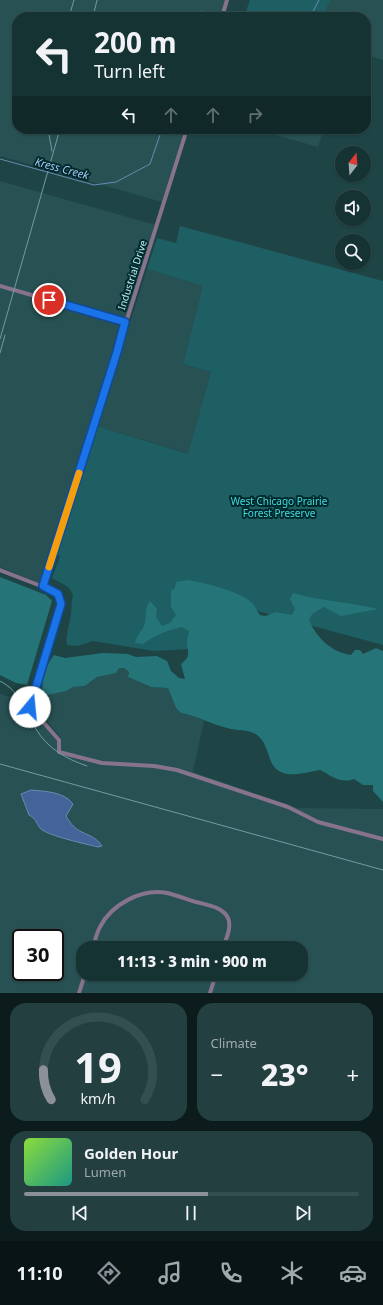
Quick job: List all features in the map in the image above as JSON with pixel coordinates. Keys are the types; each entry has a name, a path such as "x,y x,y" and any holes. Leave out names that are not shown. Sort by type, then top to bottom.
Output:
{"street":[{"path":"223,12 227,0"},
{"name":"Industrial Drive","path":"43,586 185,134"},
{"path":"0,286 125,322"},
{"path":"0,570 43,586 58,594 61,604 30,707 59,740 59,752 102,763 154,766 177,770 288,807 318,822 383,839"},
{"path":"95,941 99,928 108,914 119,905 140,895 166,892 214,907 222,912 228,919 230,928 225,941"},
{"path":"79,993 83,981"},
{"path":"210,993 214,981"}],"shaded area":[{"path":"0,0 225,0 221,12 12,12 12,134 183,134 162,202 0,156"},
{"path":"329,0 383,0 383,60 371,56 371,12 323,12"},
{"path":"272,134 322,134 318,147"},
{"path":"0,181 156,225 41,584 0,567"},
{"path":"147,269 204,286 183,364 211,372 189,454 97,426"},
{"path":"0,577 46,595 52,601 27,685 16,683 0,675"},
{"path":"189,580 233,592 248,600 253,604 260,615 265,616 276,612 292,615 295,609 290,599 293,593 378,609 341,616 324,607 312,614 309,620 316,633 337,651 351,655 355,650 360,650 363,654 376,648 383,651 383,802 373,791 373,785 363,785 354,779 344,781 340,780 320,770 298,774 279,771 270,759 264,743 260,737 254,733 231,729 181,713 176,708 168,688 151,687 128,677 129,672 124,668 119,668 116,673 97,677 85,686 73,687 66,691 48,695 42,692 45,672 54,655 65,658 103,653 128,654 136,657 157,656 167,661 171,671 179,678 185,679 181,664 188,656 187,641 189,631 182,627 162,633 143,644 135,643 144,626 146,611 150,601 157,609 156,617 162,626 170,623 176,615 171,607 171,591 175,588 176,582"},
{"path":"119,668 124,668 141,683 151,687 168,688 176,708 181,713 204,721 193,772 297,808 383,809 383,993 0,993 0,694 27,702 29,709 58,741 61,738 35,706 38,694 42,692 48,695 66,691 73,687 85,686 97,677"},
{"path":"31,790 54,793 69,800 73,804 66,816 71,823 75,828 98,841 102,846 98,847 68,840 45,832 41,829 34,818 29,815 21,794"}],"green space":[{"path":"250,0 330,0 325,12 246,12"},
{"name":"West Chicago Prairie Forest Preserve","path":"180,226 335,268 335,270 342,270 383,281 383,645 236,605 189,649 154,651 93,641 78,646 67,645 73,594 68,587 52,578 60,556 57,555 97,426 188,454 211,372 183,364 203,286 147,269 157,238 176,243"}],"waterway":[{"name":"Kress Creek","path":"313,12 319,0"},
{"name":"Kress Creek","path":"200,12 205,12"},
{"name":"Kress Creek","path":"0,159 94,185 116,182 150,164 160,134"}],"railway":[{"path":"70,12 74,0"},
{"path":"94,12 97,0"},
{"path":"49,134 52,151"},
{"path":"0,339 59,134"},
{"path":"0,353 5,335"},
{"path":"0,681 7,685 18,696 40,736 51,747 72,760 87,766"},
{"path":"0,764 383,870"}],"slow traffic":[{"path":"49,567 79,473"}],"route":[{"path":"30,707 61,604 58,594 43,586 123,333 125,322 49,300"}]}
